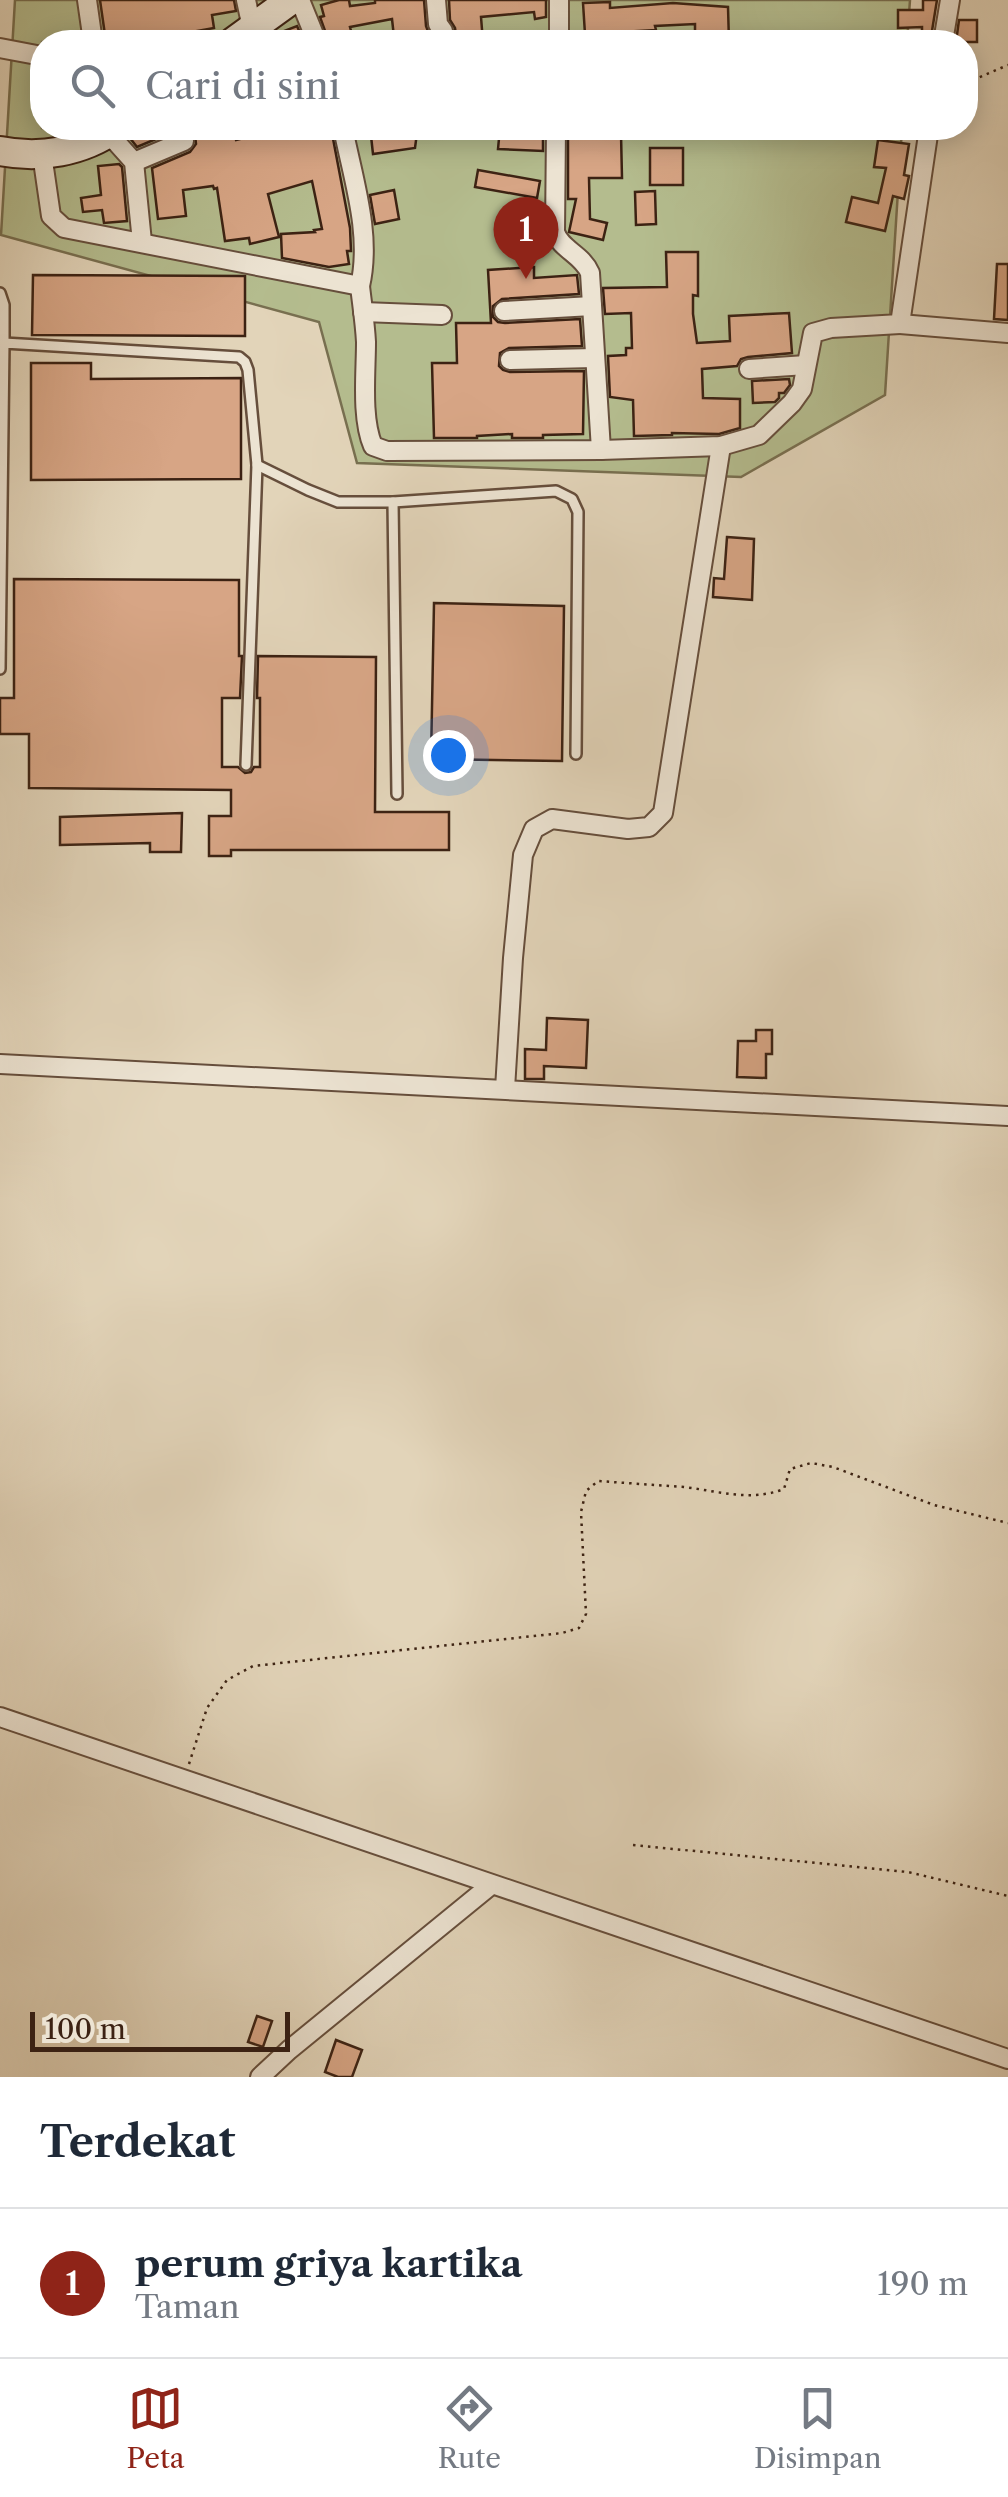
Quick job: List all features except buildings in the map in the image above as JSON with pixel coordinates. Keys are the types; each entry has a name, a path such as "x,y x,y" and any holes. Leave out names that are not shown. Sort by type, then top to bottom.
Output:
{"main road":[{"path":"249,30 292,0"},
{"path":"0,150 42,154 81,147 94,140"}],"street":[{"path":"87,0 91,30"},
{"path":"243,30 246,0"},
{"path":"300,0 311,30"},
{"path":"436,0 442,30"},
{"path":"559,0 559,30"},
{"path":"945,30 950,0"},
{"path":"0,48 30,54"},
{"path":"119,140 134,162 142,242"},
{"path":"345,140 364,234 360,286 370,440 373,446 387,451 721,446 760,435 792,403 802,390 811,339 817,330 900,324 1008,333"},
{"path":"556,140 555,232 561,244 586,263 590,274 600,450"},
{"path":"900,324 927,140"},
{"path":"134,162 184,142"},
{"path":"42,154 51,216 64,228 360,286"},
{"path":"504,311 592,306"},
{"path":"362,312 442,315"},
{"path":"510,360 594,358"},
{"path":"749,369 806,365"},
{"path":"505,1089 523,854 534,829 552,818 628,829 649,827 664,813 721,446"},
{"path":"0,1064 1008,1116"},
{"path":"0,1717 1008,2059"},
{"path":"260,2077 491,1885"}],"lane":[{"path":"0,293 4,305 0,670"},
{"path":"4,343 239,357 245,362 256,465 246,765"},
{"path":"256,465 338,502 394,502 556,490 572,499 578,512 576,754"},
{"path":"394,502 397,794"}],"path":[{"path":"978,78 1008,65"},
{"path":"183,1780 208,1708 227,1680 254,1666 579,1628 586,1614 580,1512 586,1491 598,1482 767,1496 784,1489 790,1469 811,1463 833,1467 934,1505 1008,1524"},
{"path":"633,1844 908,1872 1008,1896"}],"green space":[{"path":"15,0 910,0 908,30 30,30 30,140 901,140 885,395 741,477 357,463 319,322 1,235"}],"place":[{"name":"perum griya kartika","path":"526,279"}]}
